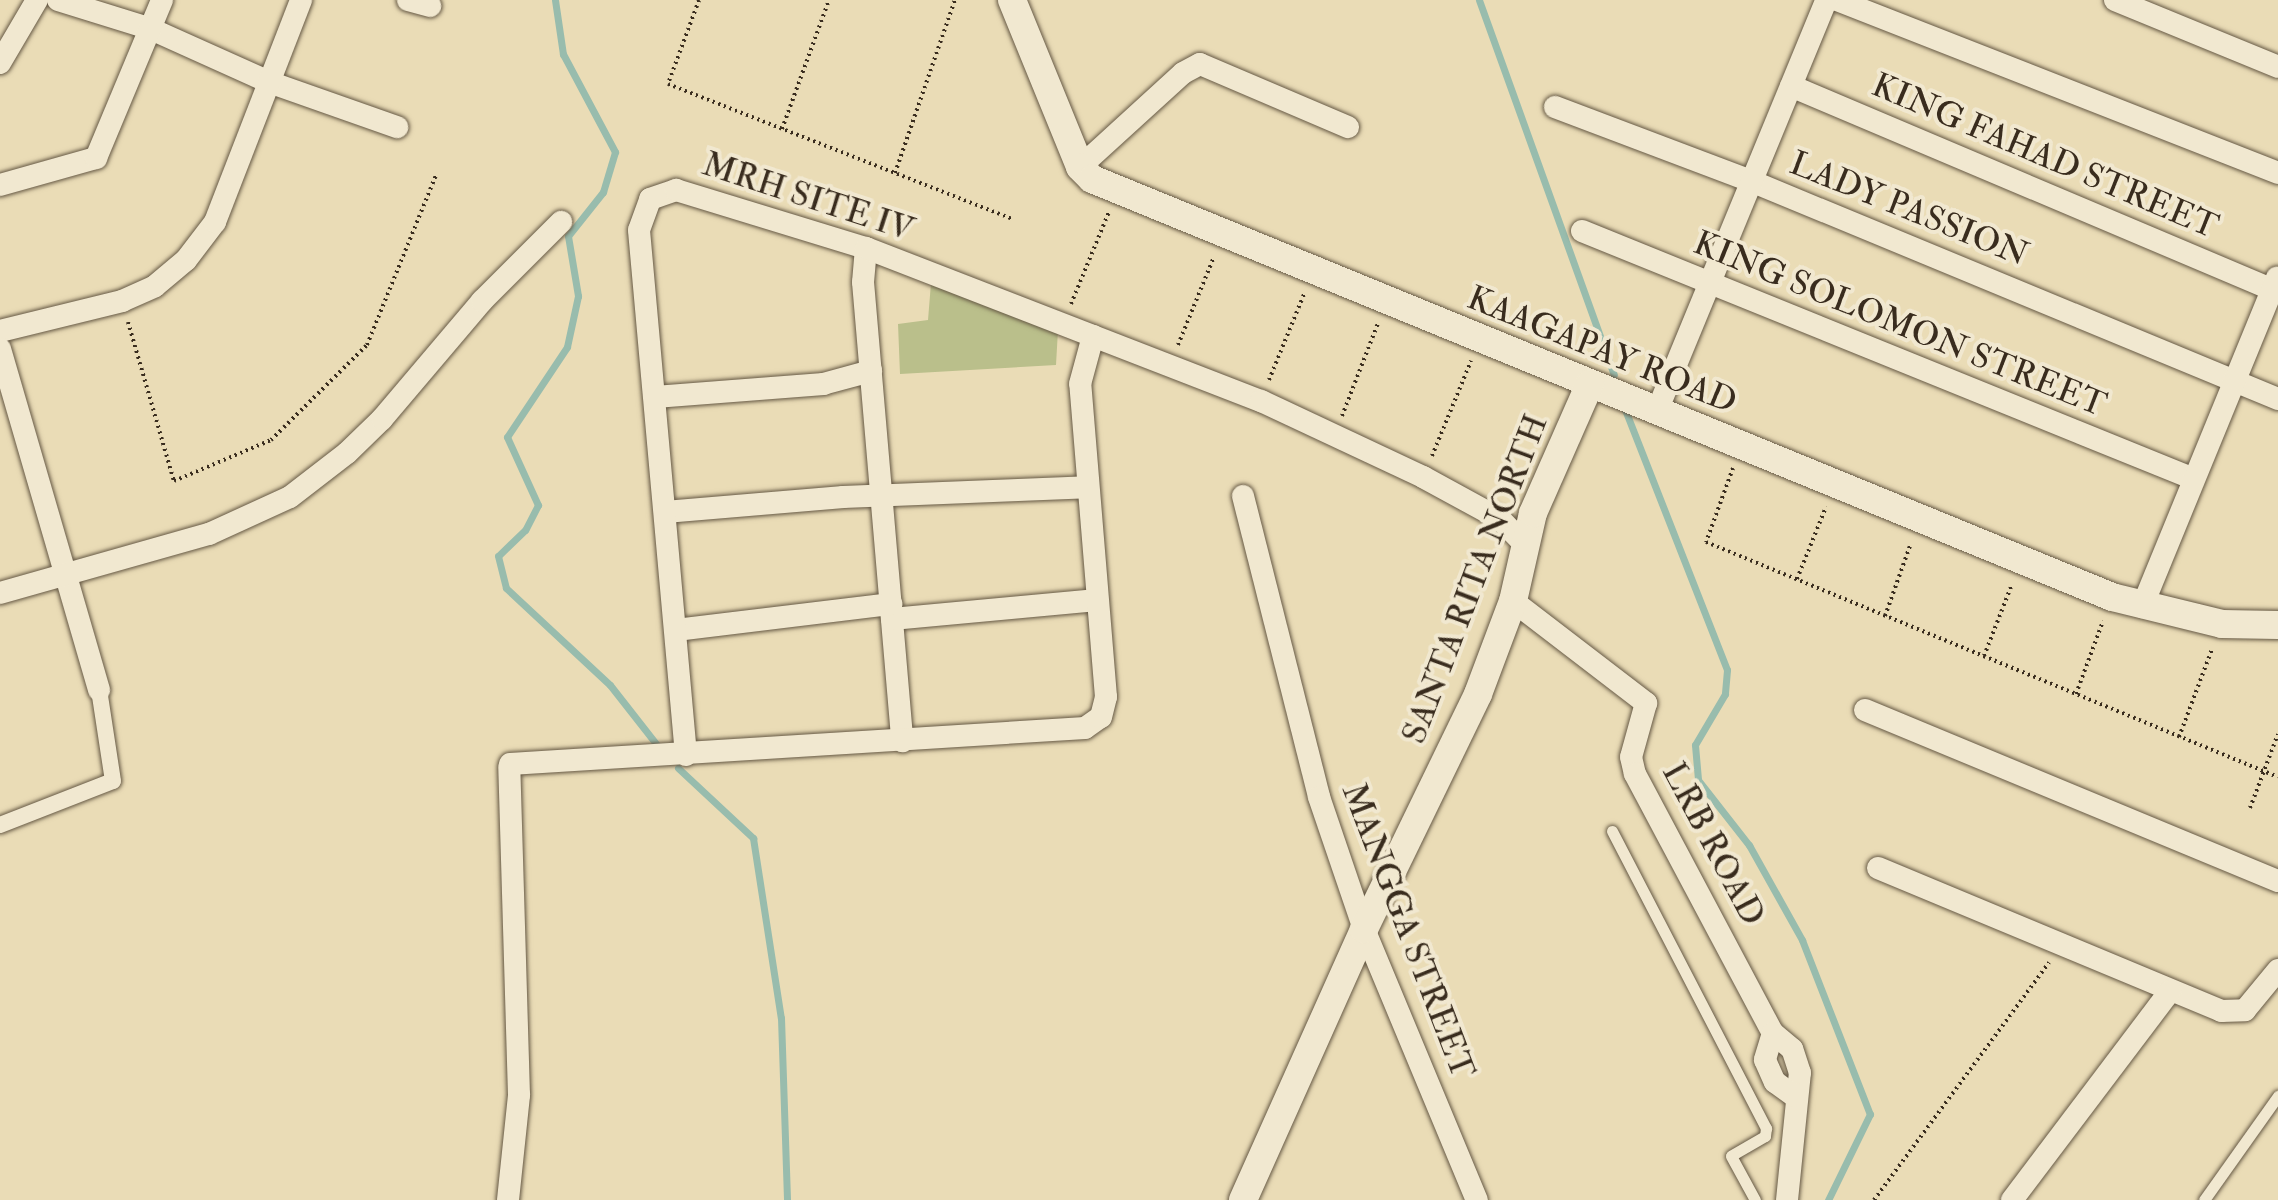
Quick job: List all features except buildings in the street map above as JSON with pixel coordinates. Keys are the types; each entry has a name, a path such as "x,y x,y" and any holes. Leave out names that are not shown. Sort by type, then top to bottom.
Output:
{"street":[{"path":"0,63 37,0"},
{"path":"58,0 151,29 269,82 397,127"},
{"path":"0,185 96,158 162,0"},
{"path":"0,331 122,301 155,286 186,260 215,222 301,0"},
{"path":"1012,0 1080,167 1183,73 1200,64 1348,127"},
{"path":"1657,411 1707,283 1826,0"},
{"path":"1837,0 2278,173"},
{"path":"2115,0 2278,67"},
{"name":"KING FAHAD STREET","path":"1791,86 2276,285"},
{"name":"LADY PASSION","path":"1555,107 1751,181 2278,399"},
{"name":"KAAGAPAY ROAD","path":"1080,167 1092,179 2112,597 2142,607 2222,624 2278,625"},
{"name":"MRH SITE IV","path":"686,755 639,230 650,199 676,190 866,248 1261,401 1335,433 1423,477 1500,519 1524,544"},
{"path":"0,593 249,518 321,475 382,419 482,301 561,222"},
{"name":"KING SOLOMON STREET","path":"1582,231 2194,479"},
{"path":"866,248 863,282 902,741"},
{"path":"2142,607 2276,285"},
{"path":"508,1200 519,1095 516,872 510,766 1085,728 1101,717 1106,697 1080,384 1093,336"},
{"path":"0,349 99,690 113,781 0,825"},
{"path":"655,397 823,384 871,371"},
{"name":"SANTA RITA NORTH","path":"1243,1200 1364,929 1478,694 1513,601 1533,513 1590,384"},
{"path":"665,512 880,496 1087,487"},
{"name":"MANGGA STREET","path":"1243,496 1319,797 1364,929 1477,1200"},
{"path":"676,630 892,611 1097,600"},
{"name":"LRB ROAD","path":"1513,601 1646,703 1631,757 1635,774 1773,1033 1797,1059 1794,1096 1797,1122 1787,1200"},
{"path":"1865,710 2278,881"},
{"path":"1878,868 2221,1011 2245,1010 2278,970"},
{"path":"2012,1200 2170,991"},
{"path":"1773,1033 1766,1046 1769,1072 1794,1096"}],"lane":[{"path":"1612,831 1766,1128 1765,1136 1731,1156 1755,1200"},
{"path":"2204,1200 2274,1110 2278,1096"}],"path":[{"path":"699,0 668,84 1012,219"},
{"path":"782,129 829,0"},
{"path":"895,173 955,0"},
{"path":"122,301 175,481 271,440 367,345 436,175"},
{"path":"1062,325 1119,188"},
{"path":"1169,366 1224,232"},
{"path":"1261,401 1313,271"},
{"path":"1335,433 1387,300"},
{"path":"1423,477 1480,338"},
{"path":"1741,446 1706,542 2278,777"},
{"path":"1797,579 1835,485"},
{"path":"1885,616 1919,520"},
{"path":"1984,656 2020,561"},
{"path":"2076,694 2112,597"},
{"path":"2179,737 2222,624"},
{"path":"2250,808 2278,734"},
{"path":"1874,1200 2062,945"}],"green space":[{"path":"931,283 1058,330 1056,365 900,374 898,324 928,320"}],"waterway":[{"path":"555,0 563,54 615,152 603,192 568,236 578,296 567,347 507,437 538,505 525,530 498,556 506,588 610,685 657,745"},
{"path":"1479,0 1614,374"},
{"path":"1624,407 1727,670 1725,694 1695,745 1698,780 1749,845 1802,940 1870,1114 1828,1200"},
{"path":"678,768 753,838 781,1018 787,1200"}]}
